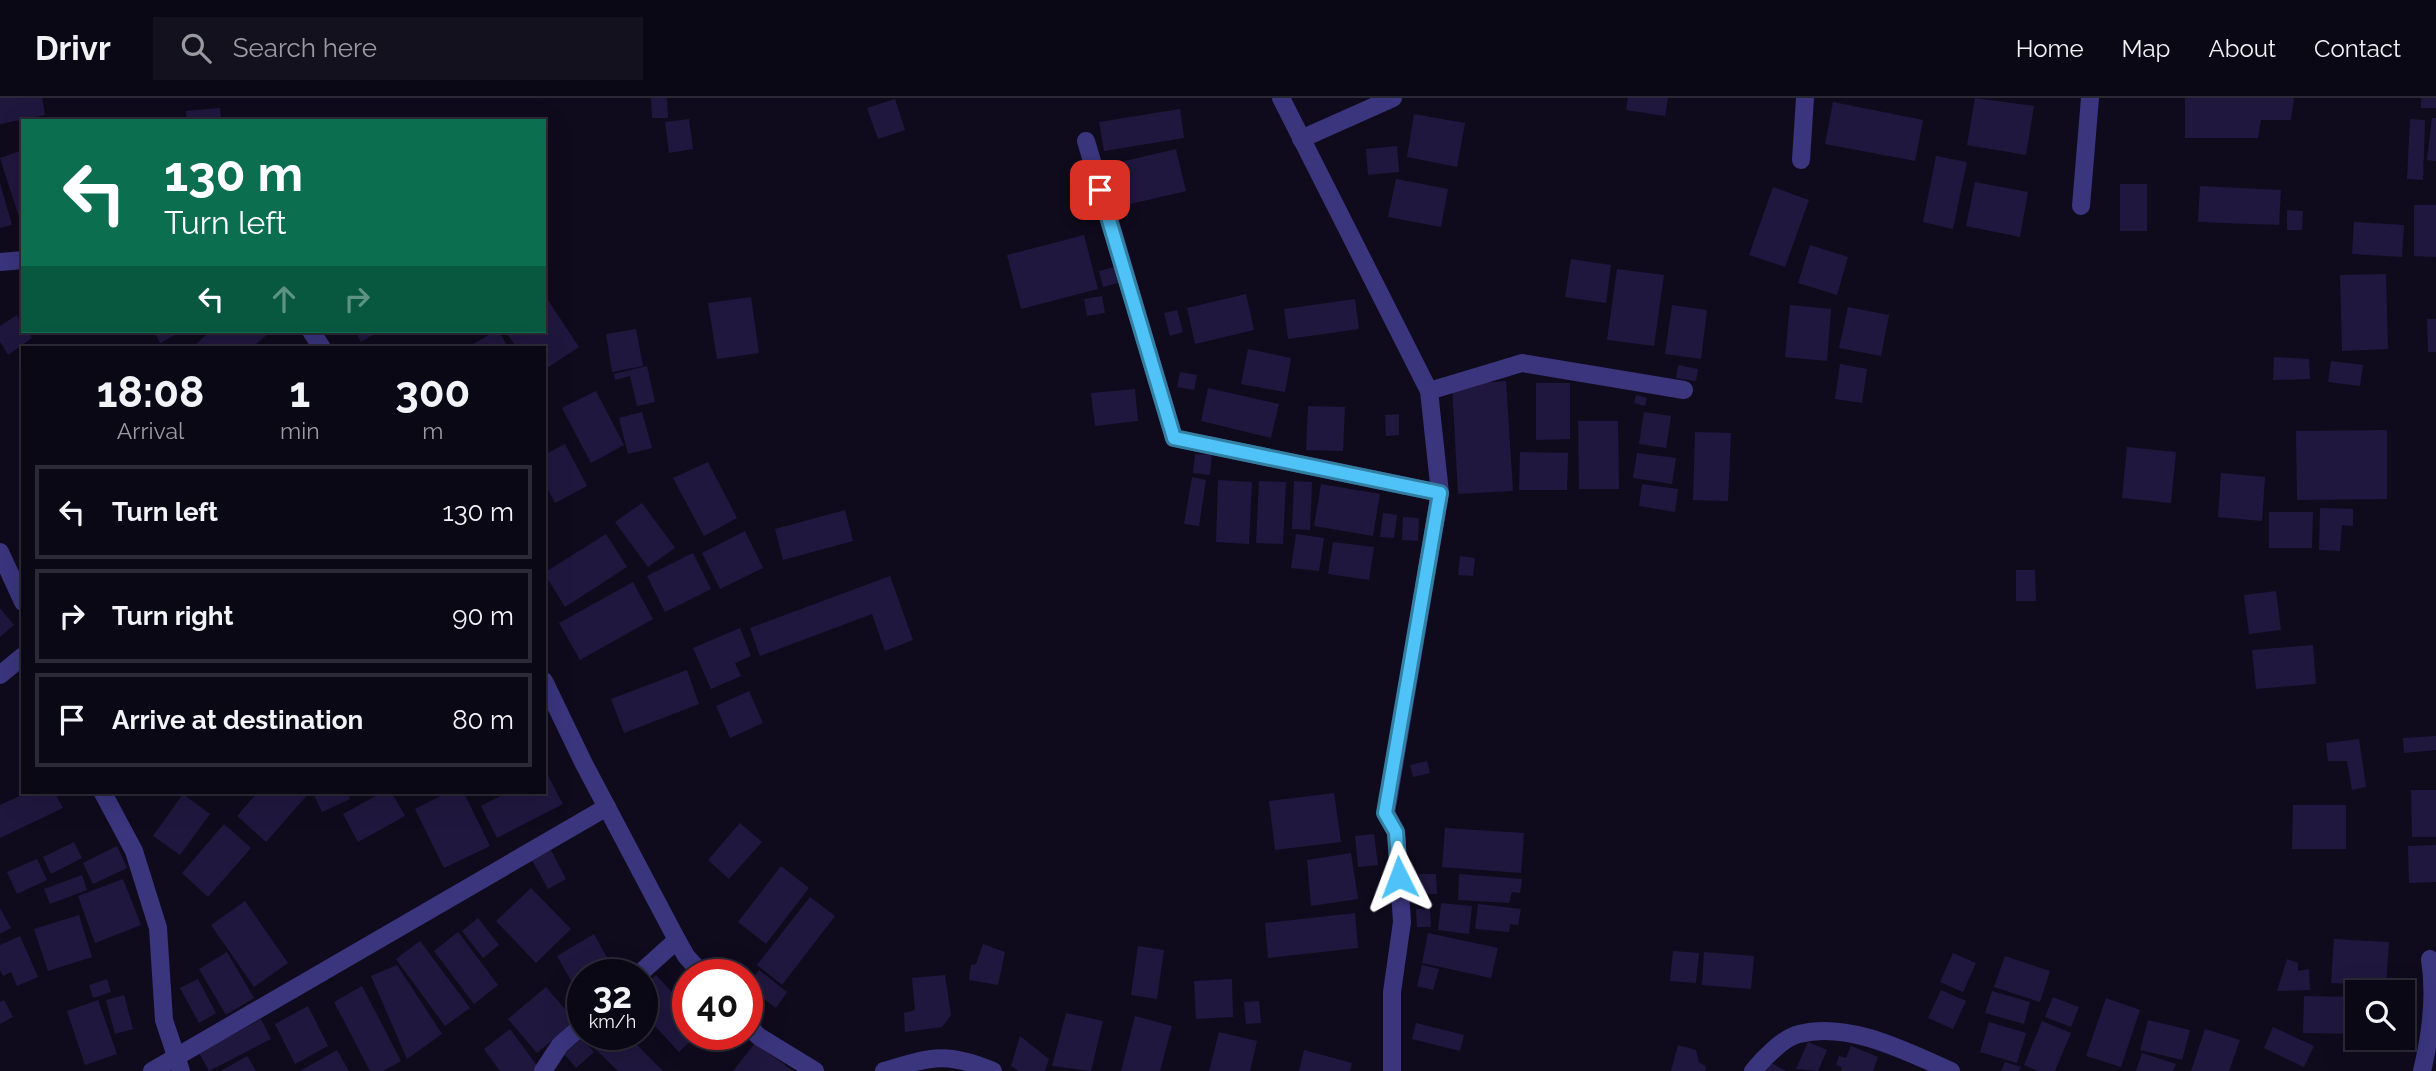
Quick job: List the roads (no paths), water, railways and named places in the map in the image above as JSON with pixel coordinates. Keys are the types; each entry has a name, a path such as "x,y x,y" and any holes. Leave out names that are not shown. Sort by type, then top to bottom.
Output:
{"street":[{"path":"1281,98 1429,391 1440,493 1385,813 1396,832 1402,922 1392,992 1392,1071"},
{"path":"1301,139 1394,98"},
{"path":"1801,160 1805,98"},
{"path":"2081,206 2090,98"},
{"path":"1086,141 1174,438 1440,493"},
{"path":"0,262 21,260"},
{"path":"1429,391 1522,363 1684,390"},
{"path":"0,552 21,598"},
{"path":"0,675 21,658"},
{"path":"546,685 677,940 691,959"},
{"path":"104,794 134,850 158,928 164,1020 178,1063"},
{"path":"152,1071 178,1063 607,807"},
{"path":"656,959 677,940"},
{"path":"2422,1071 2430,1041 2434,981 2430,959"},
{"path":"1753,1071 1761,1061 1798,1034 1838,1033 1889,1045 1951,1071"},
{"path":"543,1071 567,1039"},
{"path":"763,1040 815,1071"},
{"path":"884,1071 917,1061 951,1057 963,1058 993,1071"}]}
